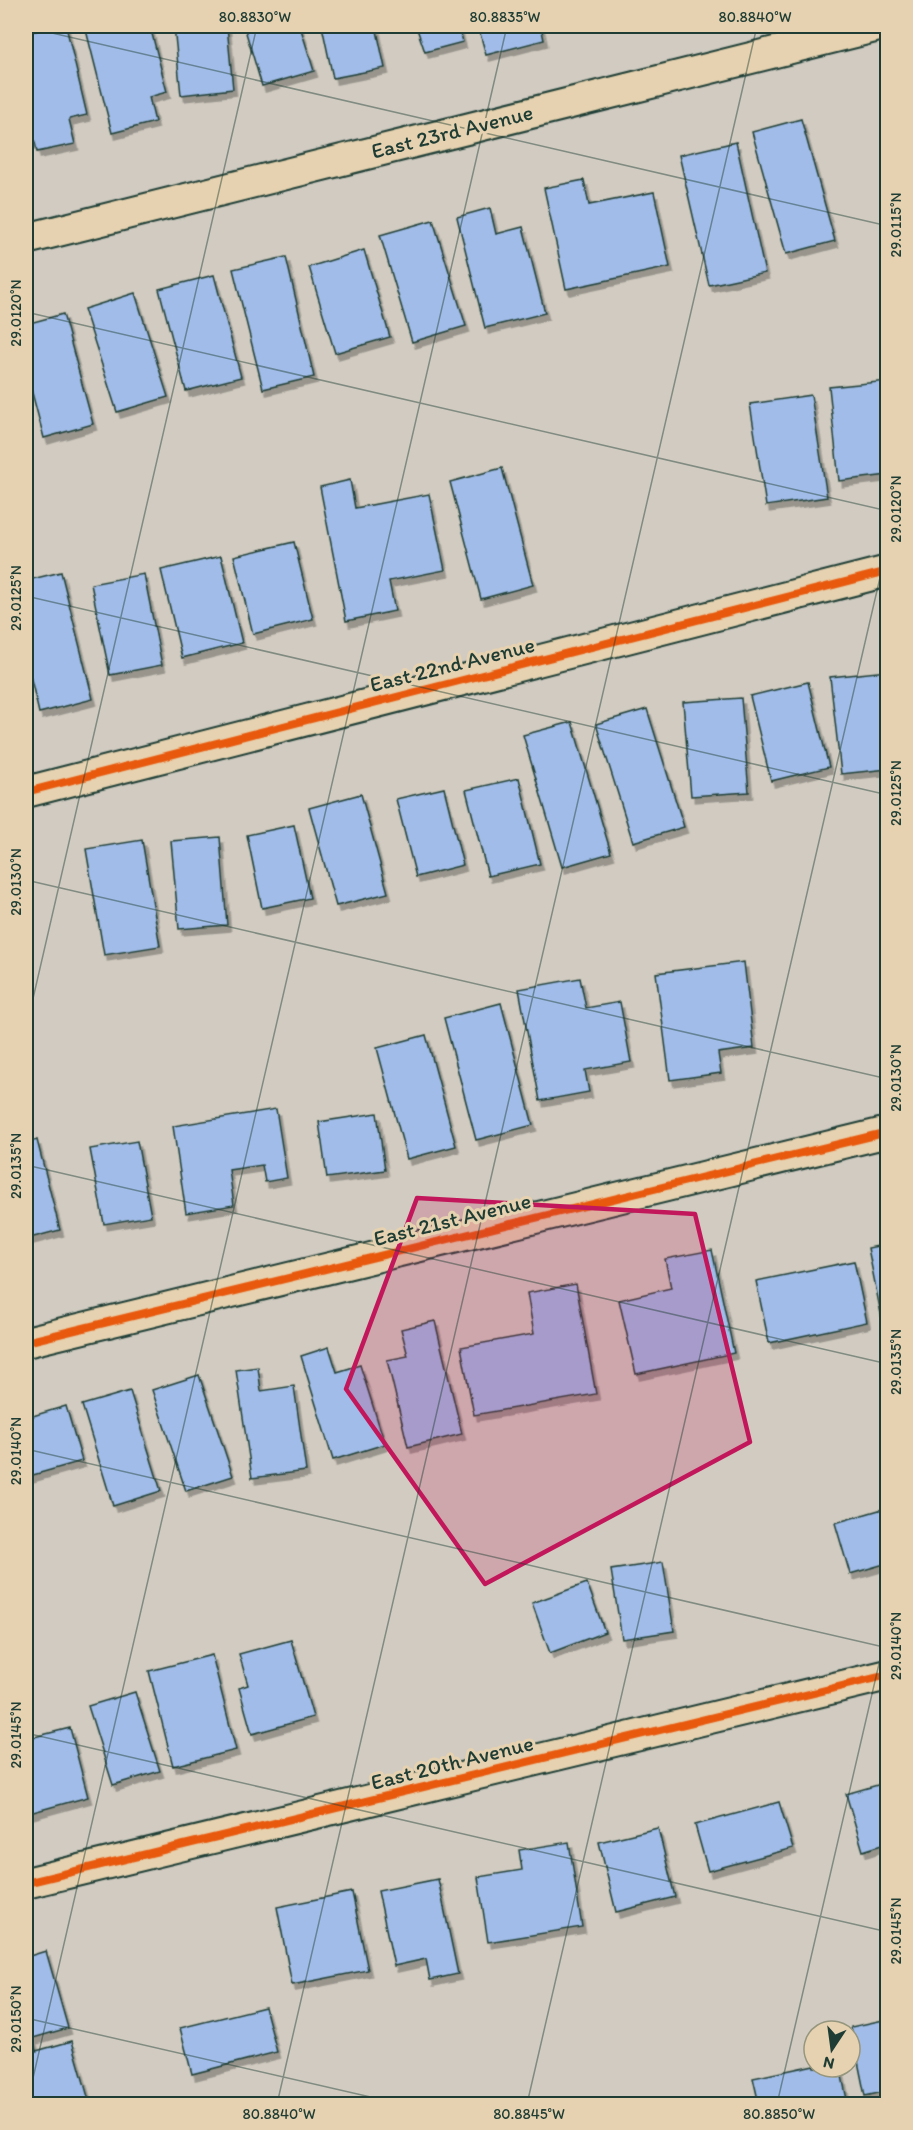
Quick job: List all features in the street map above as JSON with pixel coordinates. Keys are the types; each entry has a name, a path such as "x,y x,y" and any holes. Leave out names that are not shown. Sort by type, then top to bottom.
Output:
{"street":[{"name":"East 23rd Avenue","path":"26,239 563,103 879,26"},
{"name":"East 22nd Avenue","path":"26,792 888,571"},
{"name":"East 21st Avenue","path":"26,1342 888,1132"},
{"name":"East 20th Avenue","path":"26,1883 888,1675"}],"highlighted area":[{"path":"417,1198 695,1214 750,1442 485,1584 346,1389"}],"building":[{"path":"66,26 87,115 69,119 75,144 37,152 26,101 26,33"},
{"path":"85,26 150,26 167,92 149,97 155,122 112,133"},
{"path":"174,26 227,26 233,89 181,95"},
{"path":"244,26 300,26 314,71 262,86"},
{"path":"322,26 376,26 385,68 333,78"},
{"path":"416,26 459,26 463,42 425,52"},
{"path":"478,26 541,26 544,40 486,55"},
{"path":"801,119 835,241 786,254 752,132"},
{"path":"736,142 765,273 709,285 679,155"},
{"path":"584,180 589,205 654,192 670,267 566,289 544,188"},
{"path":"490,208 496,234 523,227 545,313 485,328 457,217"},
{"path":"433,220 466,326 412,342 380,235"},
{"path":"364,250 390,337 335,353 309,267"},
{"path":"286,257 314,377 263,389 233,269"},
{"path":"214,275 241,377 186,391 159,289"},
{"path":"135,293 168,397 117,412 84,309"},
{"path":"63,314 93,424 44,438 26,370 26,324"},
{"path":"888,381 888,475 839,481 829,387"},
{"path":"811,395 827,497 766,506 750,404"},
{"path":"502,468 533,585 481,599 450,482"},
{"path":"350,480 355,508 429,494 445,570 389,581 395,611 346,621 320,487"},
{"path":"294,542 313,619 253,634 234,556"},
{"path":"221,556 242,643 182,658 161,570"},
{"path":"61,572 93,699 39,713 26,658 26,610 35,608 28,580"},
{"path":"144,574 162,665 110,675 91,584"},
{"path":"887,671 888,769 841,774 830,677"},
{"path":"808,682 829,767 771,781 750,696"},
{"path":"741,698 749,792 691,796 683,702"},
{"path":"647,709 684,827 633,842 596,724"},
{"path":"572,722 611,853 562,867 523,735"},
{"path":"519,778 540,864 488,876 466,790"},
{"path":"444,788 463,865 416,877 396,799"},
{"path":"361,794 388,893 336,906 309,808"},
{"path":"294,825 310,898 262,908 247,835"},
{"path":"220,837 227,925 179,929 171,841"},
{"path":"142,840 160,946 104,955 86,849"},
{"path":"744,962 754,1048 718,1053 721,1073 670,1080 656,973"},
{"path":"580,978 586,1008 620,1002 631,1062 585,1070 589,1092 540,1101 519,989"},
{"path":"501,1003 533,1125 476,1140 444,1018"},
{"path":"426,1035 456,1146 407,1159 377,1048"},
{"path":"276,1109 287,1178 265,1182 262,1165 229,1170 234,1205 186,1213 173,1126"},
{"path":"377,1113 385,1170 327,1178 319,1122"},
{"path":"37,1140 60,1230 26,1239 26,1143"},
{"path":"137,1141 151,1216 104,1224 90,1149"},
{"path":"888,1244 888,1323 883,1324 868,1248"},
{"path":"712,1250 734,1353 636,1374 619,1300 671,1288 665,1259"},
{"path":"854,1261 867,1322 769,1343 756,1281"},
{"path":"576,1284 596,1394 474,1415 461,1347 534,1334 527,1293"},
{"path":"435,1321 462,1434 408,1447 387,1360 408,1356 401,1329"},
{"path":"329,1347 337,1372 360,1365 385,1444 333,1460 301,1356"},
{"path":"258,1367 261,1391 294,1386 306,1471 252,1478 236,1370"},
{"path":"199,1375 233,1476 186,1491 152,1390"},
{"path":"130,1391 161,1491 113,1506 82,1405"},
{"path":"66,1406 82,1461 26,1477 26,1418"},
{"path":"886,1508 888,1563 850,1574 835,1523"},
{"path":"663,1562 674,1631 622,1639 611,1570"},
{"path":"587,1583 605,1632 550,1653 532,1603"},
{"path":"291,1640 313,1717 252,1734 239,1688 248,1685 239,1654"},
{"path":"212,1655 236,1750 173,1766 149,1671"},
{"path":"135,1692 160,1771 113,1785 88,1706"},
{"path":"70,1728 88,1797 26,1814 26,1739"},
{"path":"888,1782 888,1843 863,1851 846,1794"},
{"path":"779,1802 793,1848 708,1871 695,1825"},
{"path":"658,1828 675,1897 616,1912 599,1842"},
{"path":"569,1842 582,1927 488,1942 478,1877 522,1870 519,1850"},
{"path":"438,1879 458,1974 430,1980 426,1959 394,1966 378,1891"},
{"path":"352,1892 368,1970 292,1985 277,1907"},
{"path":"46,1951 68,2028 33,2038 36,2051 72,2041 90,2104 26,2104 26,1957"},
{"path":"265,2007 277,2052 192,2074 180,2028"},
{"path":"888,2019 888,2091 865,2096 862,2079 862,2025"},
{"path":"802,2068 802,2079 843,2079 848,2104 759,2104 753,2078"}],"cycle path":[{"path":"26,792 888,571"},
{"path":"26,1342 888,1132"},
{"path":"26,1883 888,1675"}]}
